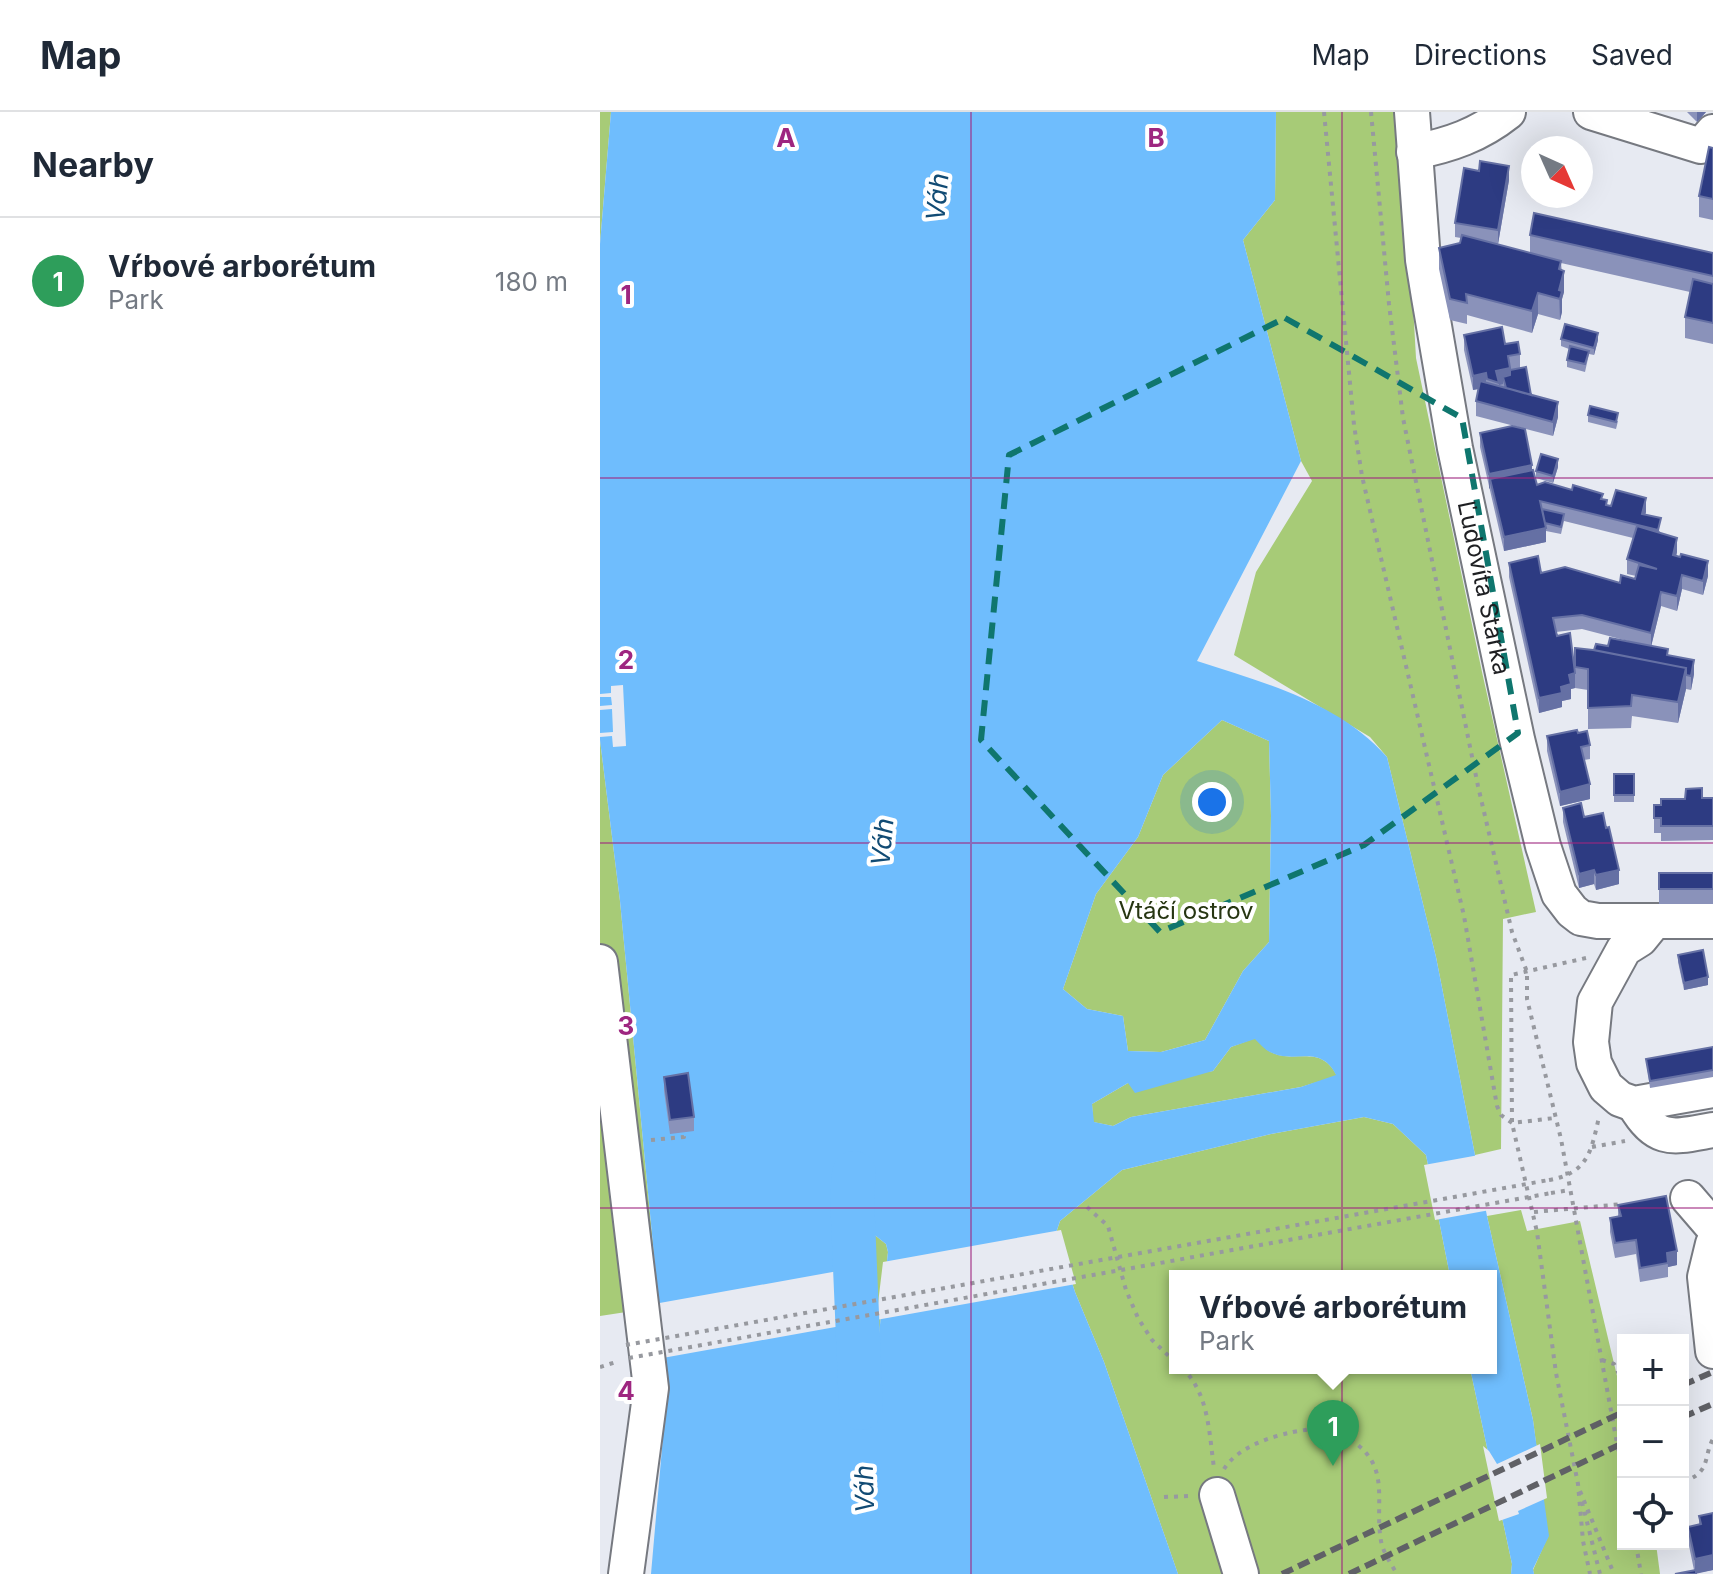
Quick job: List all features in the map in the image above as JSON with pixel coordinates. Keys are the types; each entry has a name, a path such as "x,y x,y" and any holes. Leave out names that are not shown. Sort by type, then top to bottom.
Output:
{"street":[{"name":"Ľudovíta Stárka","path":"1412,112 1423,260 1455,448 1517,739 1543,846 1559,894 1581,918 1598,921 1713,921"},
{"path":"1414,152 1465,139 1508,112"},
{"path":"1591,112 1629,116 1701,146 1713,132"},
{"path":"1653,923 1640,939 1624,949 1595,1002 1591,1042 1594,1063 1620,1096 1662,1135 1672,1137 1713,1130"},
{"path":"600,962 651,1388 626,1574"},
{"path":"1620,1096 1713,1090"},
{"path":"1688,1198 1713,1227"},
{"path":"1713,1244 1705,1277 1713,1351"},
{"path":"1217,1495 1241,1574"}],"path":[{"path":"1324,112 1354,425 1362,476 1464,916 1497,1106 1501,1115 1512,1123 1556,1118"},
{"path":"1372,113 1389,304 1403,418 1478,786 1512,932 1527,972 1527,999 1568,1177 1617,1444"},
{"path":"1600,1574 1556,1373 1533,1212 1512,1123 1511,975 1624,949"},
{"path":"626,1345 1568,1177 1582,1166 1620,1096"},
{"path":"649,1141 684,1137 684,1132"},
{"path":"629,1358 1570,1190"},
{"path":"1533,1212 1623,1204"},
{"path":"1087,1207 1108,1226 1126,1290 1138,1318 1152,1340 1169,1356"},
{"path":"1601,1360 1614,1364 1617,1370"},
{"path":"600,1367 612,1364"},
{"path":"1188,1374 1203,1397 1217,1495"},
{"path":"1217,1495 1225,1466 1259,1442 1321,1427 1341,1433 1373,1460 1380,1496 1378,1516 1382,1545 1397,1574"},
{"path":"1689,1479 1704,1469 1713,1439"},
{"path":"1578,1484 1583,1541 1590,1574"},
{"path":"1578,1484 1614,1574"},
{"path":"1637,1550 1641,1574"}],"highlighted area":[{"path":"1285,318 1462,418 1518,733 1364,845 1160,932 981,740 1009,455"}],"green space":[{"path":"600,112 611,112 600,244"},
{"path":"1276,112 1402,112 1416,358 1536,912 1503,919 1501,1149 1475,1155 1436,957 1387,757 1370,737 1234,655 1256,572 1312,481 1301,461 1243,240 1275,200"},
{"name":"Vtáčí ostrov","path":"1222,720 1269,741 1269,942 1243,971 1205,1040 1161,1052 1128,1051 1123,1016 1087,1009 1063,989 1096,894 1138,837 1163,775"},
{"path":"600,740 620,901 659,1307 600,1316"},
{"path":"1255,1038 1267,1050 1278,1055 1323,1060 1337,1076 1301,1087 1131,1117 1113,1126 1093,1122 1092,1104 1128,1083 1213,1071 1231,1047"},
{"path":"1364,1117 1393,1124 1426,1155 1449,1270 1169,1270 1169,1374 1471,1374 1512,1564 1511,1574 1178,1574 1056,1233 1060,1221 1122,1170 1271,1134"},
{"path":"1521,1210 1527,1231 1580,1221 1617,1376 1617,1550 1657,1550 1660,1574 1534,1574 1548,1536 1533,1420 1487,1216"},
{"path":"862,1225 886,1244 888,1252 879,1334 869,1350 846,1350 838,1339 833,1271 840,1261 840,1241"}],"water":[{"path":"611,112 1276,112 1275,200 1243,240 1301,461 1197,661 1274,687 1323,708 1368,738 1387,757 1436,957 1487,1216 1533,1420 1549,1536 1533,1569 1534,1574 1511,1574 1512,1564 1471,1374 1497,1374 1497,1270 1449,1270 1426,1155 1393,1124 1364,1117 1271,1134 1122,1170 1060,1221 1056,1233 1075,1292 1104,1362 1178,1574 651,1574 663,1437 659,1307 620,901 600,740 600,244","holes":["1222,720 1269,741 1269,942 1243,971 1205,1040 1161,1052 1128,1051 1123,1016 1087,1009 1063,989 1096,894 1138,837 1163,775","1255,1039 1266,1050 1279,1055 1322,1060 1330,1065 1336,1075 1301,1087 1131,1117 1113,1126 1094,1122 1092,1104 1128,1083 1135,1093 1213,1071 1231,1047","862,1225 886,1244 888,1252 879,1334 869,1350 846,1350 838,1339 833,1271 840,1261 840,1241"]}],"pier":[{"path":"623,685 626,746 613,747 612,736 600,737 600,733 613,732 612,709 600,710 600,706 612,705 611,697 600,697 600,694 611,693 611,686"},
{"path":"1479,1155 1490,1210 1435,1220 1424,1165"},
{"path":"1061,1230 1076,1284 876,1320 883,1262"},
{"path":"838,1271 841,1326 657,1359 654,1304"},
{"path":"1540,1444 1547,1498 1499,1521 1483,1446 1497,1464"}],"building":[{"path":"1709,147 1713,148 1713,199 1699,196"},
{"path":"1480,161 1509,166 1498,230 1455,223 1464,168 1479,171"},
{"path":"1534,213 1713,253 1713,276 1530,235"},
{"path":"1462,235 1561,261 1559,269 1564,271 1560,299 1538,293 1532,311 1466,294 1467,303 1450,299 1439,248 1460,243"},
{"path":"1693,279 1713,284 1713,323 1685,317"},
{"path":"1565,324 1598,333 1594,348 1561,339"},
{"path":"1502,327 1505,344 1518,342 1520,354 1508,356 1510,368 1496,371 1499,383 1487,379 1486,373 1473,376 1464,335"},
{"path":"1570,346 1589,351 1585,364 1567,360"},
{"path":"1526,367 1531,395 1506,388 1503,377 1510,375 1510,370"},
{"path":"1480,381 1558,402 1553,422 1476,401"},
{"path":"1590,406 1618,413 1616,422 1588,415"},
{"path":"1512,426 1525,429 1532,465 1489,474 1480,433"},
{"path":"1541,454 1558,459 1553,476 1536,471"},
{"path":"1533,470 1537,485 1545,482 1572,490 1573,485 1603,494 1601,499 1607,500 1606,505 1611,506 1616,490 1646,498 1642,514 1661,518 1658,530 1540,501 1546,528 1504,537 1490,479"},
{"path":"1542,509 1564,514 1561,527 1545,523"},
{"path":"1637,526 1677,538 1673,555 1708,561 1703,581 1682,575 1677,596 1661,592 1651,633 1582,615 1553,618 1557,636 1570,633 1575,673 1569,675 1571,684 1561,687 1562,693 1539,698 1509,563 1538,556 1541,573 1565,567 1620,583 1621,575 1635,579 1639,565 1657,569 1627,559"},
{"path":"1610,638 1668,649 1667,655 1694,660 1691,676 1686,675 1686,668 1594,650 1596,644 1608,646"},
{"path":"1575,648 1686,668 1678,702 1632,695 1631,706 1588,708 1588,669 1575,667"},
{"path":"1577,730 1578,733 1587,731 1590,745 1581,747 1590,784 1560,792 1547,736"},
{"path":"1614,774 1634,774 1634,795 1614,795"},
{"path":"1702,788 1702,798 1713,798 1713,826 1661,826 1661,818 1654,818 1654,805 1661,805 1661,799 1685,799 1686,789"},
{"path":"1581,803 1584,817 1603,813 1619,870 1596,875 1594,870 1579,874 1563,808"},
{"path":"1659,873 1713,873 1713,889 1659,889"},
{"path":"1703,950 1708,977 1684,983 1678,955"},
{"path":"1713,1047 1713,1070 1650,1081 1646,1059"},
{"path":"688,1073 694,1117 670,1120 664,1077"},
{"path":"1666,1196 1677,1251 1667,1253 1668,1263 1640,1268 1636,1240 1615,1243 1610,1218 1621,1216 1618,1205"},
{"path":"1713,1513 1713,1555 1695,1559 1689,1527 1701,1524 1699,1516"},
{"path":"1696,1570 1696,1574 1675,1574"}],"waterway":[{"name":"Váh","path":"854,1173 852,1197 861,1408"}],"railway":[{"path":"1689,1382 1713,1372"},
{"path":"1689,1414 1713,1404"},
{"path":"1282,1574 1617,1415"},
{"path":"1349,1574 1617,1446"}],"place":[{"name":"Vŕbové arborétum","path":"1333,1466"}]}
